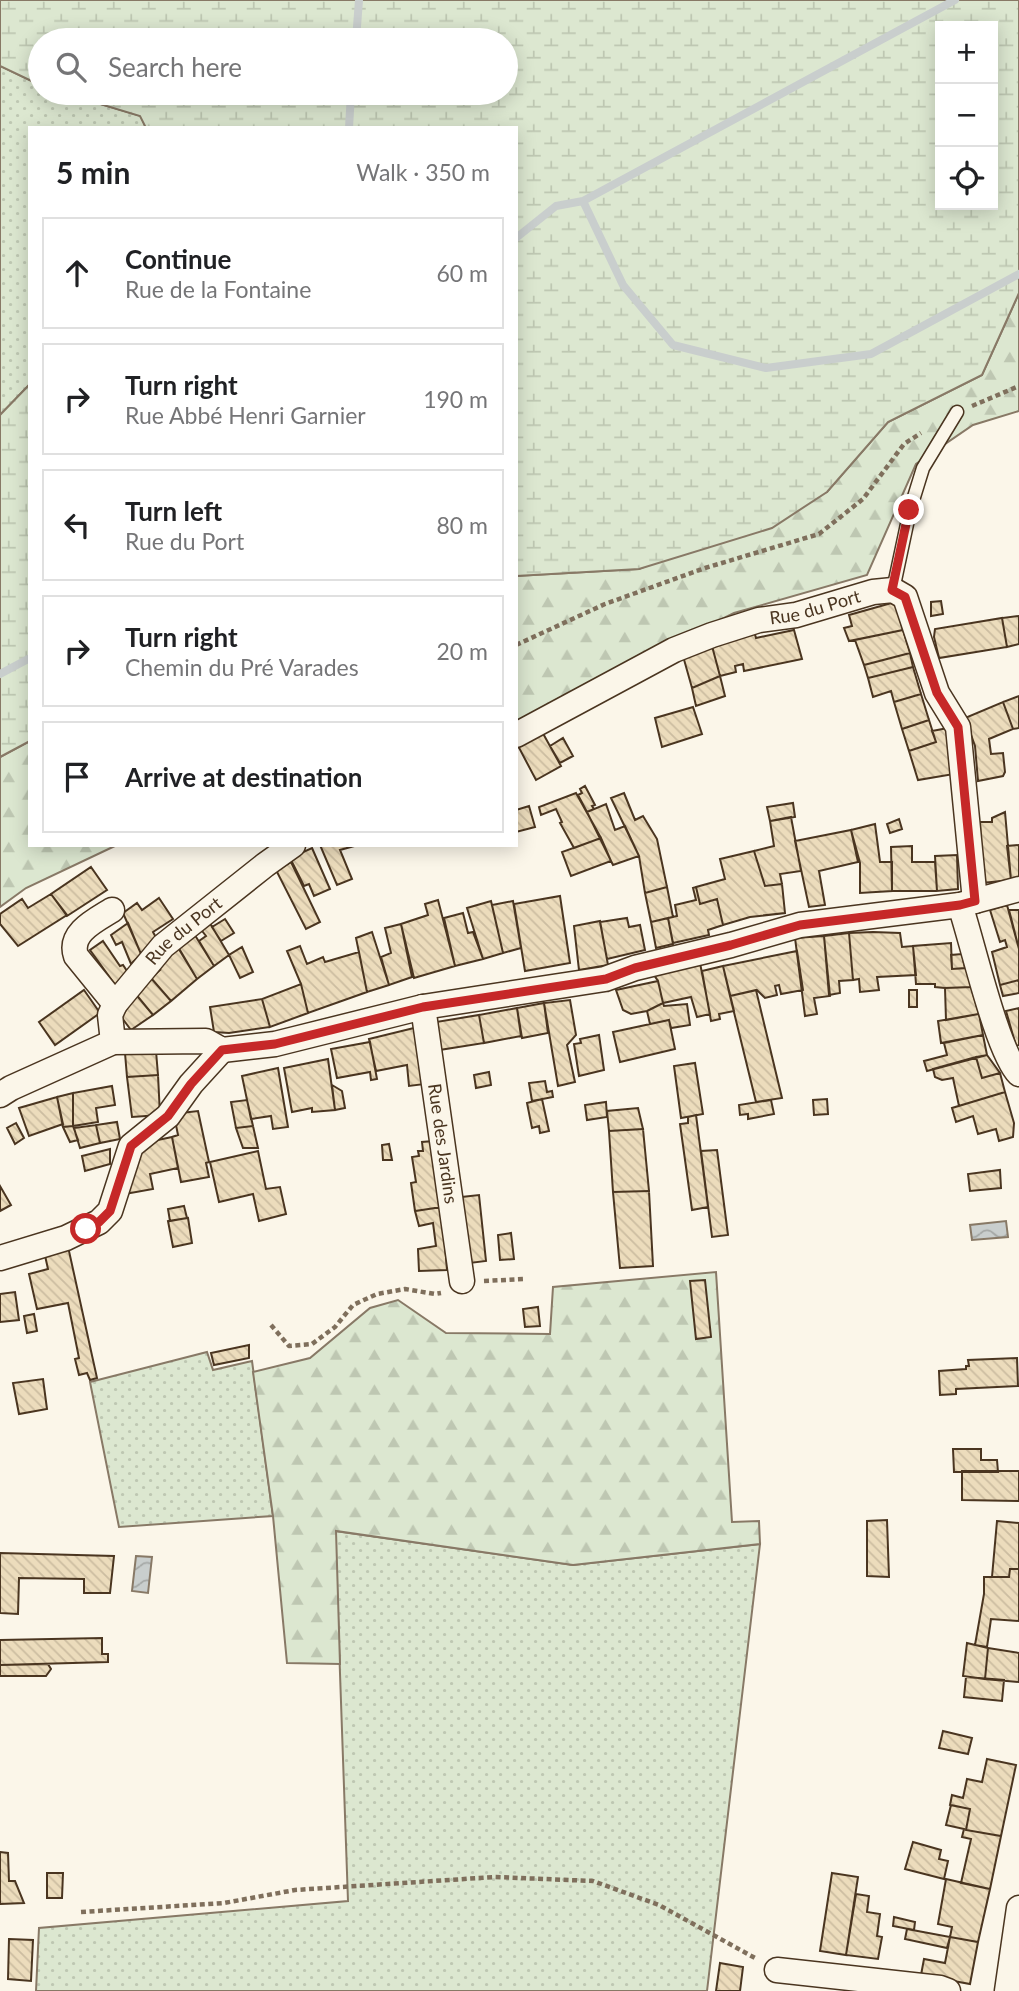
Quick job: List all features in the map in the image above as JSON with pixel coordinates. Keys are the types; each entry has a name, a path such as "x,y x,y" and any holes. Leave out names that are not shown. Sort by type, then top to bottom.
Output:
{"street":[{"name":"Rue du Port","path":"518,734 619,678 674,650 712,635 758,620 796,615 873,592 892,590"},
{"path":"892,590 905,597 937,693 958,727 968,903 994,1018 1013,1067 1019,1073"},
{"name":"Rue du Port","path":"114,1004 163,946 290,847"},
{"path":"0,1096 11,1088 113,1042 206,1041 222,1050 275,1044 423,1007 606,979 635,968 800,925 968,903 1019,889"},
{"path":"112,910 86,927 76,939 74,949 76,956 114,1004 110,1015 113,1042"},
{"name":"Rue des Jardins","path":"423,1007 462,1281"},
{"path":"0,1258 66,1238 105,1217 113,1204 131,1146 168,1116 191,1084 222,1050"},
{"path":"1007,1991 1019,1908"},
{"path":"777,1970 948,1991"}],"lane":[{"path":"892,590 909,510 923,468 957,411"}],"path":[{"path":"518,644 605,604 705,568 819,534 863,499 904,444 957,411 1019,386"},
{"path":"271,1325 289,1346 312,1344 335,1327 353,1305 377,1294 405,1289 435,1294 451,1291 462,1281 524,1279"},
{"path":"81,1912 224,1903 295,1891 495,1877 593,1881 659,1905 777,1970"}],"green space":[{"path":"0,0 1019,0 1019,293 982,375 888,422 827,492 772,528 639,569 518,576 518,126 145,126 140,116 104,105 518,105 518,28 28,28 28,79 0,66"},
{"path":"0,66 28,79 28,105 104,105 141,116 145,126 28,126 28,386 0,415"},
{"path":"1019,293 1019,411 973,425 916,464 867,575 734,613 518,721 518,576 639,569 827,492 888,422 982,375"},
{"path":"28,386 28,742 0,757 0,415"},
{"path":"28,742 28,847 113,847 26,888 0,907 0,757"},
{"path":"716,1272 732,1522 759,1521 760,1544 573,1565 336,1531 340,1664 287,1663 273,1516 253,1372 310,1358 370,1308 398,1300 446,1333 550,1334 553,1287"},
{"path":"207,1352 213,1370 252,1361 273,1516 119,1527 90,1382"},
{"path":"335,1531 573,1565 760,1544 707,1991 36,1991 39,1928 348,1901"}],"water":[{"path":"1006,1221 1008,1237 972,1240 970,1225"},
{"path":"136,1556 152,1557 148,1593 132,1591"}],"building":[{"path":"941,601 943,614 931,616 931,602"},
{"path":"895,602 903,630 849,641 844,628 852,626 849,615"},
{"path":"1019,616 1019,644 1007,647 1002,618"},
{"path":"1002,618 1007,647 939,658 935,629"},
{"path":"794,630 802,659 744,671 743,664 735,666 736,672 720,676 712,646 754,631 756,638"},
{"path":"903,630 910,653 864,665 855,640"},
{"path":"712,646 720,676 692,688 683,656"},
{"path":"910,653 913,667 868,678 864,665"},
{"path":"913,667 921,694 894,702 891,691 873,697 868,678"},
{"path":"720,676 725,696 696,706 692,688"},
{"path":"921,694 929,720 902,729 894,702"},
{"path":"1019,696 1019,728 1013,729 1003,702"},
{"path":"1003,702 1013,729 989,739 991,754 1003,753 1005,772 1003,776 978,781 975,746 965,718"},
{"path":"693,707 702,734 662,747 655,718"},
{"path":"929,720 936,742 909,751 902,729"},
{"path":"540,728 561,766 536,780 518,741"},
{"path":"948,728 954,774 918,780 909,751 936,742 932,731"},
{"path":"563,738 573,756 560,763 550,746"},
{"path":"585,786 595,805 592,806 594,809 587,812 578,795 582,793 580,789"},
{"path":"576,793 601,838 574,848 560,823 562,822 556,809 541,815 539,807"},
{"path":"624,793 635,820 643,816 657,839 667,887 645,893 639,856 611,798"},
{"path":"793,803 795,817 770,821 767,807"},
{"path":"606,804 615,830 625,826 639,856 613,865 587,812"},
{"path":"529,806 535,827 518,831 518,809"},
{"path":"1005,812 1011,880 982,883 980,822 992,822 992,818"},
{"path":"791,817 801,871 780,874 782,884 765,886 754,851 774,846 770,821"},
{"path":"899,819 902,829 890,833 887,824"},
{"path":"875,824 880,862 892,862 892,891 860,893 860,863 851,830"},
{"path":"851,830 858,862 819,871 825,905 809,907 795,841"},
{"path":"601,838 611,861 571,876 562,852"},
{"path":"1019,845 1019,878 1011,880 1007,846"},
{"path":"912,846 912,862 935,862 937,891 892,891 891,847"},
{"path":"321,847 351,847 340,850 352,879 337,885"},
{"path":"312,848 330,889 314,896 309,884 304,886 290,858"},
{"path":"754,851 765,886 782,884 785,913 750,917 723,925 717,899 700,904 696,887 725,879 720,859"},
{"path":"957,855 958,889 937,891 935,856"},
{"path":"291,862 320,922 306,929 276,870"},
{"path":"91,867 107,890 67,916 51,894"},
{"path":"667,887 673,917 651,922 645,893"},
{"path":"696,887 700,904 717,899 723,925 708,930 709,935 673,943 668,918 677,916 675,905 696,900 693,888"},
{"path":"51,894 67,915 18,946 0,924 0,914 22,899 28,908"},
{"path":"560,896 570,963 525,971 514,904"},
{"path":"159,898 173,919 153,932 158,941 141,954 123,913 137,903 142,910"},
{"path":"438,900 455,966 414,978 401,924 428,915 425,904"},
{"path":"491,901 503,953 483,959 467,908"},
{"path":"513,901 521,948 503,953 492,905"},
{"path":"1007,905 1019,949 1019,980 1000,985 992,952 1007,947 1005,940 1000,942 990,910"},
{"path":"1009,910 1019,910 1019,949"},
{"path":"463,913 468,933 473,932 483,959 455,966 444,918"},
{"path":"627,918 629,927 640,925 645,950 607,959 600,922"},
{"path":"668,918 673,944 656,948 651,922"},
{"path":"225,919 234,933 221,941 212,927"},
{"path":"208,920 229,955 214,966 199,941 206,936 199,927"},
{"path":"600,921 608,965 579,970 574,926"},
{"path":"128,923 141,954 131,964 122,942 116,945 111,935"},
{"path":"401,924 412,977 389,985 381,957 391,953 385,928"},
{"path":"193,932 214,966 197,979 177,945"},
{"path":"372,932 389,985 367,992 356,938"},
{"path":"849,933 900,933 902,947 913,946 916,975 877,977 879,990 860,992 859,979 853,980"},
{"path":"849,933 853,980 839,981 840,993 829,995 824,936"},
{"path":"824,936 830,996 814,998 817,1014 805,1016 795,938"},
{"path":"103,941 120,966 123,965 127,971 116,986 90,950"},
{"path":"951,943 952,969 969,968 971,987 945,988 935,987 935,984 916,984 913,946"},
{"path":"177,946 197,979 171,1001 151,978 160,970 156,968"},
{"path":"300,946 307,964 323,957 325,962 359,952 367,992 308,1013 301,984 287,951"},
{"path":"242,947 253,972 240,978 229,955"},
{"path":"797,951 803,990 781,994 779,985 775,986 777,995 765,998 757,990 730,996 723,966"},
{"path":"962,954 965,968 952,969 951,955"},
{"path":"700,963 710,1014 697,1017 691,997 663,1003 654,975"},
{"path":"723,966 734,1011 719,1014 720,1019 711,1021 702,971"},
{"path":"151,978 171,1001 153,1015 134,992"},
{"path":"1019,980 1019,993 1003,996 1000,985"},
{"path":"658,981 663,1003 647,1011 631,1014 623,1010 616,990"},
{"path":"301,984 308,1013 270,1027 262,999"},
{"path":"971,987 979,1014 946,1020 945,988"},
{"path":"84,990 100,1013 55,1045 39,1022"},
{"path":"756,990 782,1098 756,1102 730,996"},
{"path":"909,990 917,990 917,1007 909,1007"},
{"path":"134,992 153,1015 131,1030 119,1014"},
{"path":"262,999 270,1027 229,1033 214,1032 210,1007"},
{"path":"570,1000 576,1035 567,1045 575,1082 558,1086 544,1003"},
{"path":"544,1003 548,1033 522,1038 517,1008"},
{"path":"663,1003 664,1006 687,1004 690,1025 671,1028 669,1020 650,1024 647,1011"},
{"path":"517,1008 521,1036 484,1043 479,1015"},
{"path":"1019,1008 1019,1045 1016,1046 1006,1011"},
{"path":"979,1014 983,1035 941,1043 938,1021"},
{"path":"479,1015 484,1043 433,1051 430,1023"},
{"path":"669,1020 675,1049 620,1062 613,1032"},
{"path":"418,1027 425,1084 409,1086 407,1065 376,1071 369,1039"},
{"path":"599,1035 604,1070 579,1076 574,1044 581,1043 580,1039"},
{"path":"983,1035 987,1055 927,1071 924,1061 947,1055 944,1043"},
{"path":"370,1042 377,1079 371,1080 370,1072 337,1078 331,1049"},
{"path":"156,1051 158,1075 127,1077 125,1053"},
{"path":"987,1055 1000,1073 982,1078 976,1057"},
{"path":"976,1057 982,1078 1000,1073 1005,1092 959,1106 953,1078 942,1080 935,1077 933,1069"},
{"path":"328,1059 335,1110 312,1112 312,1108 292,1112 284,1068"},
{"path":"695,1063 703,1114 681,1118 674,1066"},
{"path":"278,1068 288,1127 273,1129 271,1116 251,1119 242,1076"},
{"path":"489,1072 491,1085 476,1088 474,1075"},
{"path":"158,1075 160,1115 132,1117 127,1077"},
{"path":"545,1081 547,1092 552,1091 553,1097 532,1101 529,1083"},
{"path":"332,1085 342,1091 345,1108 335,1110"},
{"path":"112,1086 115,1105 96,1108 98,1122 73,1126 73,1093"},
{"path":"1005,1092 1014,1123 1013,1137 999,1141 996,1129 978,1134 973,1116 956,1122 952,1108"},
{"path":"73,1093 73,1126 63,1127 57,1097"},
{"path":"57,1097 63,1124 29,1136 19,1108"},
{"path":"542,1099 549,1131 540,1133 539,1126 532,1128 527,1103"},
{"path":"827,1099 828,1114 814,1115 813,1100"},
{"path":"247,1100 253,1126 236,1128 231,1102"},
{"path":"771,1100 774,1114 748,1119 748,1114 740,1115 739,1105"},
{"path":"606,1102 607,1117 587,1120 585,1105"},
{"path":"638,1108 643,1129 609,1131 607,1111"},
{"path":"198,1111 209,1162 206,1163 209,1177 181,1182 172,1137 178,1135 175,1120 181,1113"},
{"path":"696,1115 708,1207 692,1210 680,1124 688,1123 688,1117"},
{"path":"117,1122 120,1139 100,1143 96,1125"},
{"path":"16,1123 24,1138 15,1144 7,1128"},
{"path":"96,1125 100,1143 80,1148 74,1128"},
{"path":"73,1126 78,1140 70,1142 63,1127"},
{"path":"253,1126 258,1148 243,1148 236,1128"},
{"path":"643,1129 649,1191 613,1192 609,1131"},
{"path":"172,1137 178,1168 150,1174 153,1189 125,1194 139,1144"},
{"path":"433,1141 442,1207 415,1211 411,1183 416,1182 412,1157 419,1156 418,1151 423,1151 422,1142"},
{"path":"389,1144 392,1160 383,1160 382,1145"},
{"path":"110,1149 110,1164 85,1171 82,1156"},
{"path":"717,1150 728,1235 712,1237 701,1151"},
{"path":"258,1151 266,1189 280,1187 286,1214 259,1221 253,1194 219,1202 210,1162"},
{"path":"1000,1170 1001,1188 970,1191 968,1174"},
{"path":"0,1186 11,1205 0,1211"},
{"path":"649,1191 653,1266 620,1268 613,1192"},
{"path":"479,1195 486,1261 462,1264 453,1198"},
{"path":"184,1206 187,1218 170,1221 168,1209"},
{"path":"442,1207 447,1270 419,1271 418,1249 436,1246 433,1223 419,1226 415,1211"},
{"path":"188,1218 192,1243 173,1247 168,1221"},
{"path":"511,1233 514,1259 500,1260 498,1235"},
{"path":"67,1242 97,1378 90,1380 87,1373 79,1375 75,1359 79,1358 68,1303 37,1309 29,1274 48,1269 44,1251"},
{"path":"705,1280 711,1337 696,1339 690,1281"},
{"path":"15,1292 19,1320 0,1322 0,1294"},
{"path":"538,1307 540,1326 525,1327 523,1309"},
{"path":"34,1314 37,1331 27,1333 24,1316"},
{"path":"249,1345 249,1358 214,1365 211,1353"},
{"path":"1017,1358 1018,1386 956,1389 956,1394 940,1395 939,1371 966,1369 966,1366 969,1366 968,1360"},
{"path":"43,1379 47,1409 19,1414 13,1383"},
{"path":"953,1449 981,1449 981,1460 997,1460 998,1472 954,1472"},
{"path":"962,1471 1019,1471 1019,1501 962,1500"},
{"path":"887,1520 889,1577 867,1576 867,1521"},
{"path":"997,1521 1019,1523 1019,1569 1010,1569 1009,1577 992,1577"},
{"path":"0,1553 114,1556 110,1593 84,1593 84,1579 19,1578 18,1614 0,1613"},
{"path":"1010,1569 1019,1569 1019,1621 991,1619 987,1647 975,1645 984,1594 984,1577 1009,1577"},
{"path":"102,1638 102,1654 108,1654 108,1662 0,1665 0,1640"},
{"path":"967,1643 988,1648 985,1679 963,1676"},
{"path":"988,1648 1019,1653 1019,1682 985,1679"},
{"path":"48,1664 51,1669 46,1676 0,1676 0,1665"},
{"path":"966,1677 1004,1680 1002,1701 964,1697"},
{"path":"943,1731 972,1738 968,1754 939,1748"},
{"path":"987,1759 1016,1765 1001,1836 966,1830 970,1809 950,1805 952,1795 963,1798 967,1779 982,1782"},
{"path":"951,1805 970,1809 966,1830 1001,1836 990,1889 961,1883 971,1839 962,1837 964,1829 946,1825"},
{"path":"913,1842 941,1850 939,1859 948,1861 944,1879 905,1869"},
{"path":"0,1852 8,1853 9,1881 15,1881 24,1903 0,1904"},
{"path":"47,1873 63,1873 62,1898 47,1898"},
{"path":"832,1873 858,1877 846,1955 820,1951"},
{"path":"946,1879 990,1889 978,1942 950,1937 952,1927 938,1924"},
{"path":"856,1894 869,1896 867,1912 880,1914 877,1936 882,1937 878,1959 846,1955"},
{"path":"894,1917 915,1922 914,1930 893,1926"},
{"path":"907,1929 950,1937 947,1948 905,1939"},
{"path":"950,1937 978,1942 970,1984 921,1975 924,1959 945,1963"},
{"path":"9,1939 33,1940 31,1981 8,1979"},
{"path":"720,1963 743,1967 740,1991 716,1991"}],"waterway":[{"path":"357,28 359,0"},
{"path":"583,201 955,0"},
{"path":"349,126 350,105"},
{"path":"518,236 556,206 583,201 623,285 673,345 766,368 871,354 1019,274"},
{"path":"0,674 28,659"}],"route":[{"path":"86,1229 99,1222 110,1211 131,1146 168,1116 191,1084 222,1050 275,1044 423,1007 606,979 635,968 800,925 975,901 958,727 937,693 905,597 892,590 909,510"}]}
